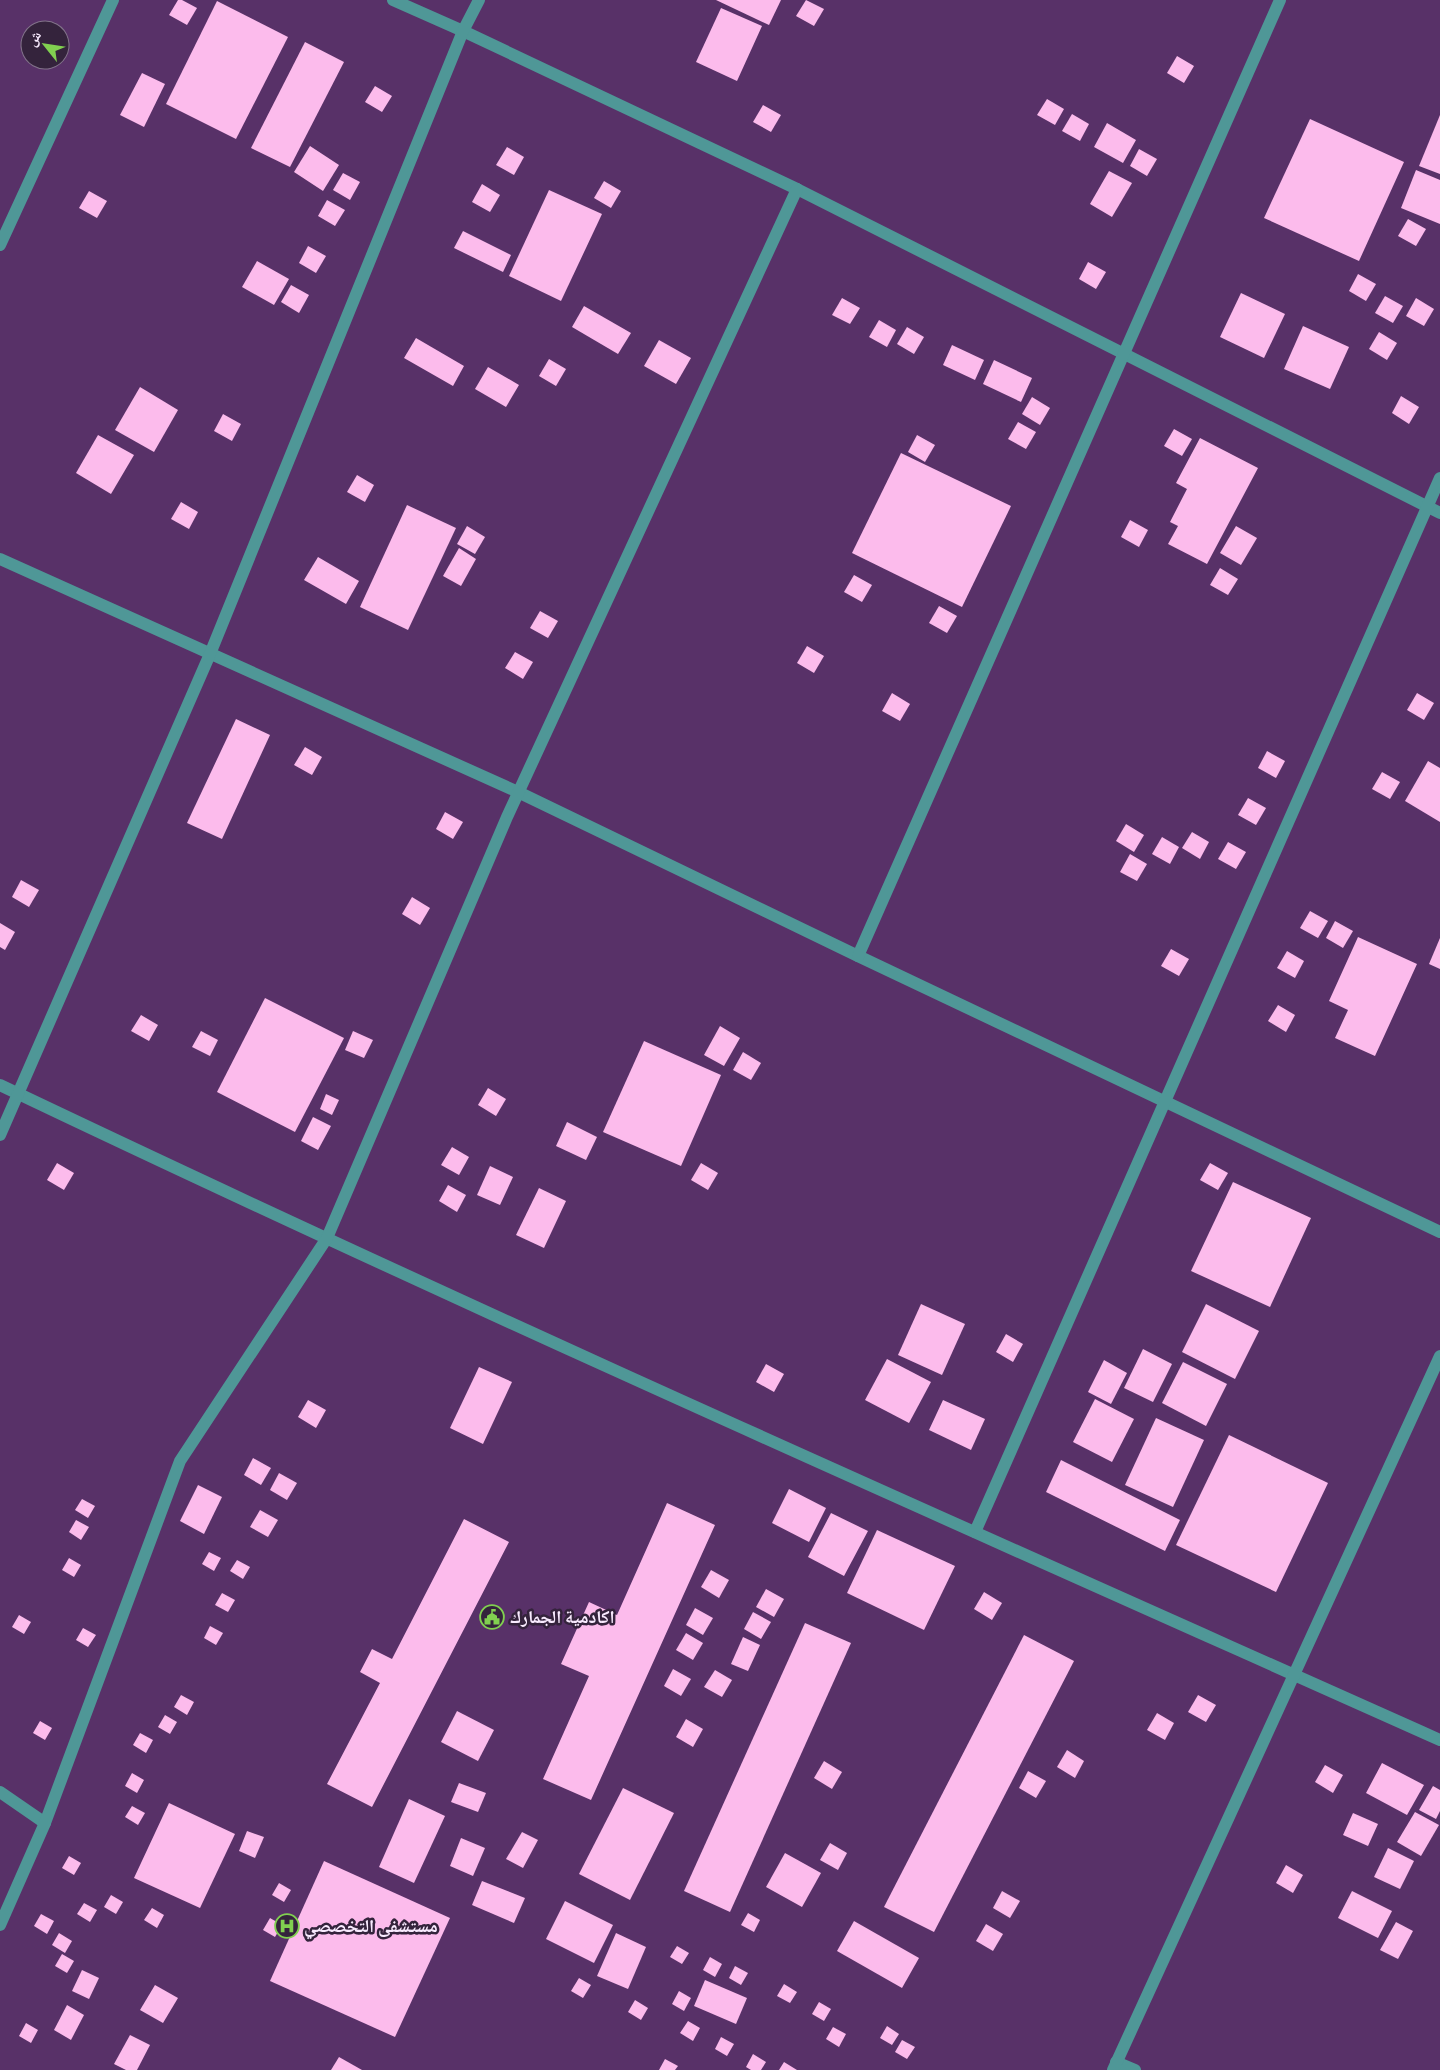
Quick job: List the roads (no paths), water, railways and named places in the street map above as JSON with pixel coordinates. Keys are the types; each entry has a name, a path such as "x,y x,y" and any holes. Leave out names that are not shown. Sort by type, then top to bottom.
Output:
{"street":[{"path":"0,245 113,0"},
{"path":"393,0 463,31 797,189 1440,512"},
{"path":"0,1135 210,654 463,31 479,0"},
{"path":"858,956 1280,0"},
{"path":"0,1925 45,1823 180,1461 327,1238 518,792 797,189"},
{"path":"975,1532 1440,478"},
{"path":"0,558 518,792 858,956 1440,1232"},
{"path":"0,1085 327,1238 975,1532 1440,1740"},
{"path":"1135,2070 1115,2066 1440,1356"},
{"path":"0,1792 45,1823"}],"place":[{"name":"اكادمية الجمارك","path":"492,1617"},
{"name":"مستشفى التخصصي","path":"287,1926"}]}
